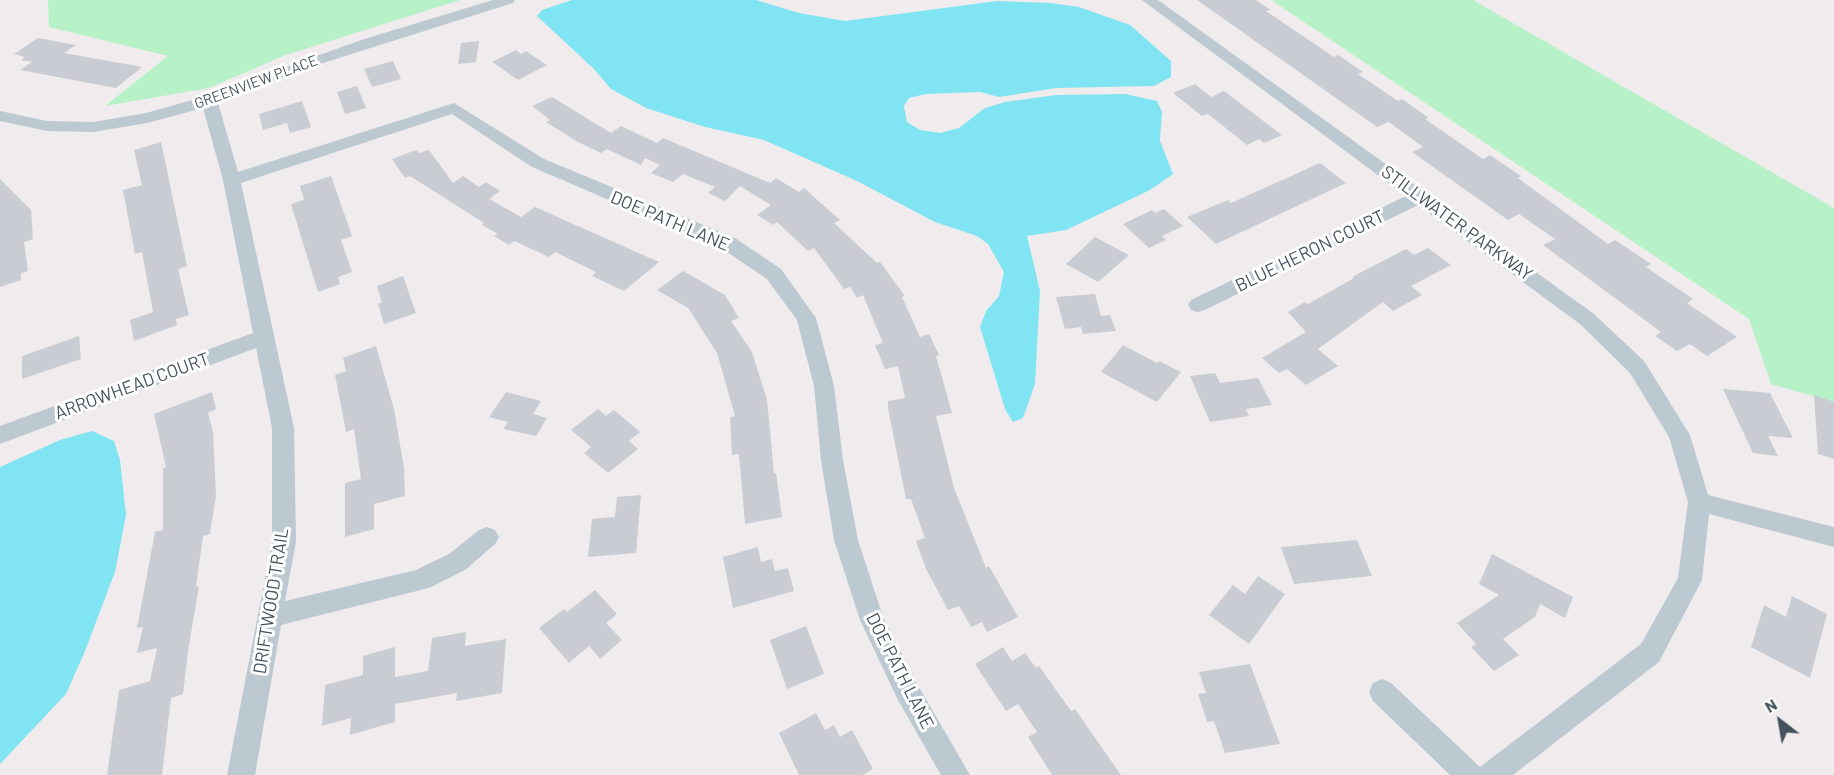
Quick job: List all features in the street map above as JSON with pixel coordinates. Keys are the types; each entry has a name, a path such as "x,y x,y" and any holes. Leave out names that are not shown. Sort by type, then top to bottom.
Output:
{"street":[{"name":"GREENVIEW PLACE","path":"0,116 46,126 93,127 147,118 209,101 305,63 508,0"},
{"name":"STILLWATER PARKWAY","path":"1149,0 1587,319 1637,367 1679,435 1699,502"},
{"name":"DRIFTWOOD TRAIL","path":"209,101 232,180 283,428 284,542 241,775"},
{"name":"DOE PATH LANE","path":"232,180 454,108 538,163 728,243 774,274 806,318 824,386 832,460 846,540 872,620 907,691 956,775"},
{"name":"BLUE HERON COURT","path":"1198,305 1421,196"},
{"name":"ARROWHEAD COURT","path":"0,435 264,337"},
{"path":"1491,775 1650,653 1690,580 1699,502 1834,537"},
{"path":"269,616 420,580 457,562 487,537"},
{"path":"1382,692 1470,775"}],"green space":[{"path":"48,0 460,0 286,55 209,88 105,106 168,56 49,27"},
{"path":"1271,0 1473,0 1834,208 1834,402 1771,384 1749,319"}],"water":[{"path":"572,0 756,0 799,13 845,21 997,1 1050,3 1079,7 1130,25 1171,61 1171,77 1154,86 1056,88 999,97 980,92 926,94 909,98 904,106 907,122 920,130 940,133 959,128 985,108 1005,102 1056,95 1125,94 1157,101 1162,112 1160,141 1173,174 1150,190 1066,230 1027,236 1040,291 1035,384 1023,418 1013,422 1005,409 980,327 986,311 999,296 1004,272 988,244 977,236 935,222 857,181 764,140 705,127 646,108 611,89 594,69 537,16 542,10"},
{"path":"92,431 114,441 120,460 126,515 115,572 66,694 0,764 0,467 60,440"}],"building":[{"path":"1197,0 1256,0 1271,10 1266,11 1334,57 1338,55 1363,72 1358,74 1398,101 1402,99 1429,118 1425,119 1483,159 1490,155 1521,176 1518,178 1608,244 1615,240 1651,264 1646,267 1693,299 1687,303 1737,337 1707,356 1690,344 1677,351 1655,336 1661,332 1543,245 1555,239 1519,214 1508,220 1412,152 1423,147 1389,122 1377,127"},
{"path":"38,38 76,45 64,53 142,67 116,88 20,70 32,62 21,60 25,57 14,54"},
{"path":"479,41 476,62 458,64 461,43"},
{"path":"516,50 521,54 526,51 547,65 518,80 492,62"},
{"path":"393,61 401,79 372,87 364,69"},
{"path":"1195,84 1211,97 1224,91 1282,135 1264,143 1259,139 1247,145 1208,114 1202,116 1173,93"},
{"path":"357,86 366,108 345,114 337,92"},
{"path":"552,97 611,133 621,126 657,143 663,138 770,183 776,178 799,192 804,188 840,220 834,223 877,263 880,262 905,296 902,297 920,337 929,334 939,355 936,356 952,413 936,416 954,488 986,568 989,566 1018,617 987,632 982,622 971,627 959,606 948,610 926,569 916,541 925,538 911,499 906,499 888,408 888,401 905,398 898,366 885,369 875,345 883,343 863,295 857,298 850,287 844,289 814,248 808,251 777,222 773,225 757,215 771,205 740,186 725,201 708,193 715,187 683,174 673,182 651,173 660,165 645,158 641,165 607,149 601,153 578,142 546,122 550,120 532,106"},
{"path":"302,101 311,127 290,133 287,123 263,130 259,114"},
{"path":"161,142 187,266 178,269 189,315 176,319 177,325 134,341 130,320 153,312 142,252 135,254 123,190 142,185 134,150"},
{"path":"416,150 419,153 429,150 453,183 463,176 479,187 486,182 500,191 489,199 521,217 535,207 659,262 624,291 592,276 596,272 555,252 549,257 514,241 509,245 494,236 498,234 482,225 484,223 410,176 405,178 392,159"},
{"path":"1320,163 1346,183 1216,244 1187,217 1228,200 1231,203"},
{"path":"331,176 352,236 341,240 352,272 338,277 340,284 318,292 291,204 304,200 300,186"},
{"path":"0,179 31,210 33,239 24,242 28,271 21,273 21,280 0,287"},
{"path":"1164,209 1183,226 1162,236 1166,240 1149,248 1123,224 1152,210 1155,213"},
{"path":"1095,237 1129,255 1098,282 1066,264"},
{"path":"1428,248 1451,265 1411,286 1422,295 1393,311 1383,302 1318,349 1338,366 1306,385 1287,369 1279,373 1262,358 1306,332 1288,312 1305,302 1308,304 1354,278 1352,277 1406,249 1414,255"},
{"path":"683,271 725,295 739,318 731,321 752,352 767,400 774,473 776,473 782,517 745,524 739,454 732,455 730,417 735,416 717,353 688,308 657,290"},
{"path":"403,276 416,313 384,324 378,304 382,302 377,286"},
{"path":"1095,294 1101,316 1110,315 1116,331 1083,334 1081,327 1065,329 1056,297"},
{"path":"79,336 81,359 22,379 22,356"},
{"path":"1123,345 1157,363 1159,361 1181,372 1157,402 1101,372"},
{"path":"376,346 394,409 404,468 405,496 374,504 374,529 345,537 345,483 361,479 354,429 346,432 335,375 346,371 343,358"},
{"path":"1215,373 1220,383 1258,378 1272,405 1246,409 1249,416 1210,422 1190,376"},
{"path":"1723,389 1770,393 1793,438 1768,436 1778,456 1753,453"},
{"path":"212,392 216,409 208,413 213,432 216,496 210,534 203,536 196,587 199,586 183,694 171,698 162,775 107,775 119,690 150,681 157,648 137,653 143,627 137,628 155,532 163,530 163,468 166,467 154,414"},
{"path":"506,392 541,401 533,414 547,418 536,436 503,429 508,422 489,417"},
{"path":"1814,395 1834,402 1834,459 1818,454"},
{"path":"598,409 606,416 614,410 640,432 629,441 638,449 608,473 584,453 591,447 571,430"},
{"path":"641,495 636,553 588,557 592,519 615,517 617,497"},
{"path":"1357,540 1372,576 1294,584 1281,547"},
{"path":"758,547 761,562 772,559 775,571 788,568 794,591 733,608 723,557"},
{"path":"1492,554 1573,597 1565,618 1540,604 1535,617 1503,639 1519,655 1494,671 1471,647 1476,644 1457,623 1499,595 1479,584"},
{"path":"1258,576 1285,594 1249,644 1209,615 1233,585 1245,594"},
{"path":"595,590 617,614 606,623 622,640 600,659 589,646 569,663 539,628 564,609 567,612"},
{"path":"1792,596 1827,614 1810,678 1751,647 1764,605 1786,617"},
{"path":"806,626 824,674 787,689 770,640"},
{"path":"466,632 465,646 506,639 502,693 456,701 457,693 395,704 395,722 350,735 351,718 322,726 325,685 363,675 363,656 395,647 395,677 428,671 432,638"},
{"path":"1003,647 1012,661 1025,653 1036,668 1039,666 1071,711 1075,709 1121,775 1052,775 1028,737 1037,732 1018,704 1006,711 975,664"},
{"path":"1250,664 1280,744 1225,753 1214,721 1207,722 1198,694 1206,693 1199,672"},
{"path":"816,713 825,730 834,725 840,737 852,730 873,769 863,775 799,775 779,733"}]}
